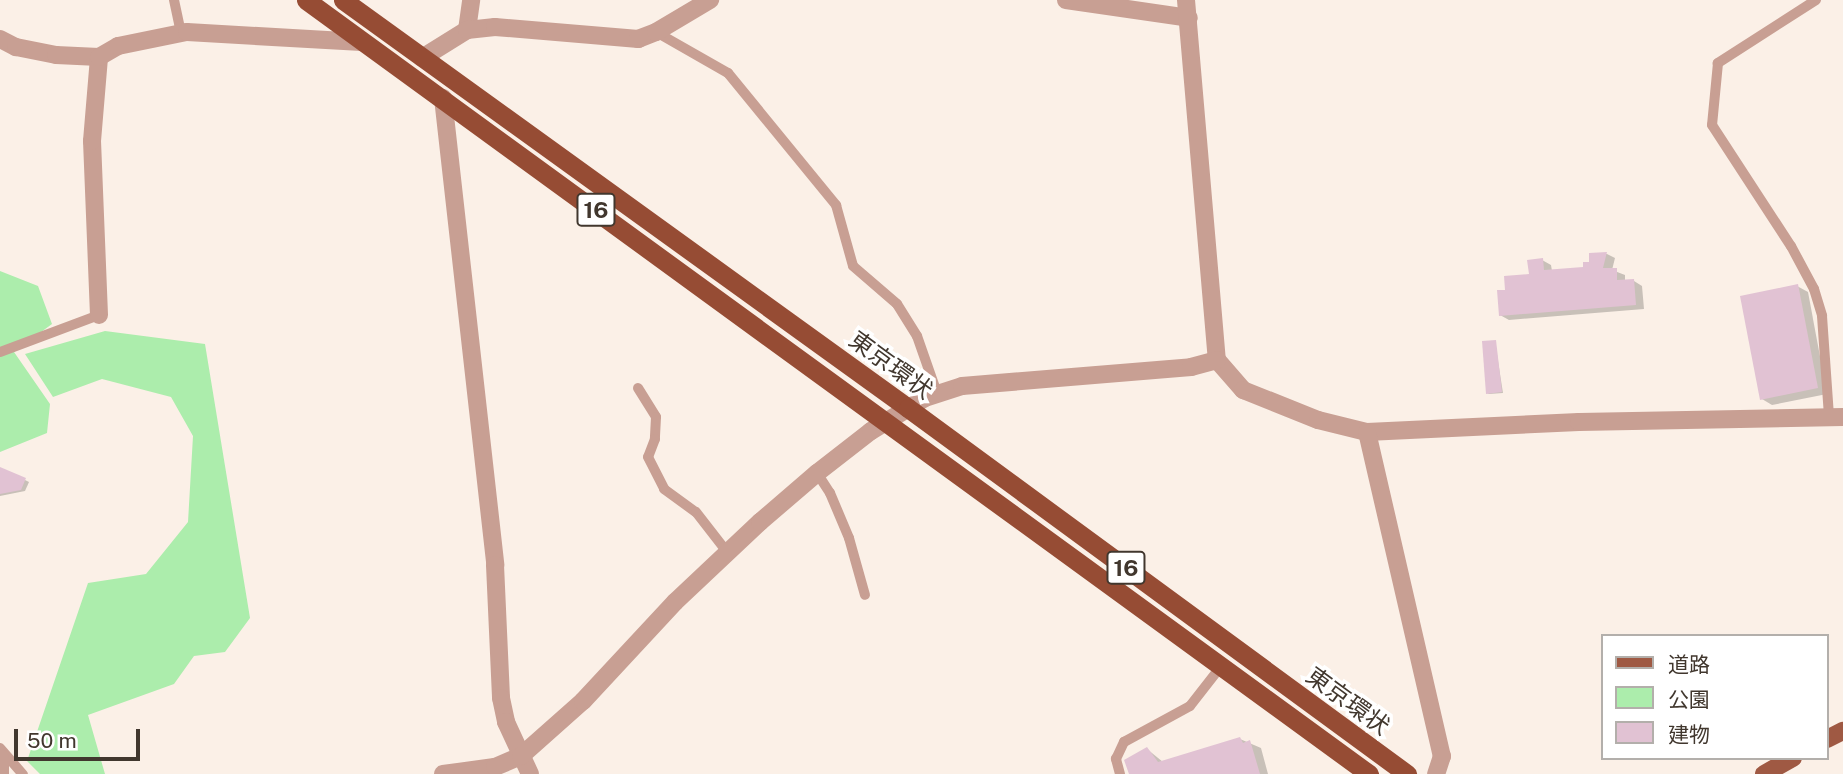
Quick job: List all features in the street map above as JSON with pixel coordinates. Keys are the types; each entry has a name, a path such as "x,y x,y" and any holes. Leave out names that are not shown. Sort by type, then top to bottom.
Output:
{"highway":[{"name":"東京環状","path":"306,0 1369,774"},
{"name":"東京環状","path":"343,0 908,408 1407,774"}],"main road":[{"path":"1764,774 1789,760"}],"street":[{"path":"467,30 471,0"},
{"path":"422,58 467,30 495,27 620,40 656,32 710,0"},
{"path":"1066,0 1188,9 1217,360 1244,390 1318,420 1367,432 1579,422 1836,416"},
{"path":"0,40 16,47 56,55 99,58 118,46 181,33 362,42"},
{"path":"99,58 92,141 99,315"},
{"path":"443,98 495,565 500,698 506,722 530,774"},
{"path":"443,774 495,766 521,756 583,701 727,552 817,472 908,408 937,393 962,386 1191,367 1217,360"},
{"path":"1367,432 1442,756 1436,774"},
{"path":"0,758 0,774"}],"lane":[{"path":"174,0 181,33"},
{"path":"1816,0 1718,64 1712,125 1791,246 1814,289 1822,316 1836,416"},
{"path":"656,32 728,73 836,205 853,266 897,304 917,337 937,393"},
{"path":"0,352 99,315"},
{"path":"638,388 656,417 655,439 648,457 664,489 696,512 727,552"},
{"path":"817,472 849,538 865,595"},
{"path":"1120,774 1116,759 1124,742 1190,706 1222,665"},
{"path":"0,748 23,774"}],"green space":[{"path":"0,271 38,286 52,324 14,352 50,404 47,433 0,452"},
{"path":"105,331 205,344 250,618 225,652 194,656 174,684 88,715 105,774 40,774 27,761 88,583 146,574 188,522 193,436 171,397 102,379 53,397 25,354"}],"building":[{"path":"1607,252 1603,268 1617,268 1617,280 1634,279 1636,305 1499,316 1497,290 1505,290 1504,276 1529,274 1527,260 1543,258 1544,270 1583,267 1583,262 1589,262 1589,253"},
{"path":"1798,284 1818,388 1760,400 1740,296"},
{"path":"1496,340 1502,392 1486,394 1482,341"},
{"path":"0,467 26,478 21,490 0,494"},
{"path":"1240,737 1243,743 1250,740 1260,774 1129,774 1124,760 1147,747 1158,762"}]}
